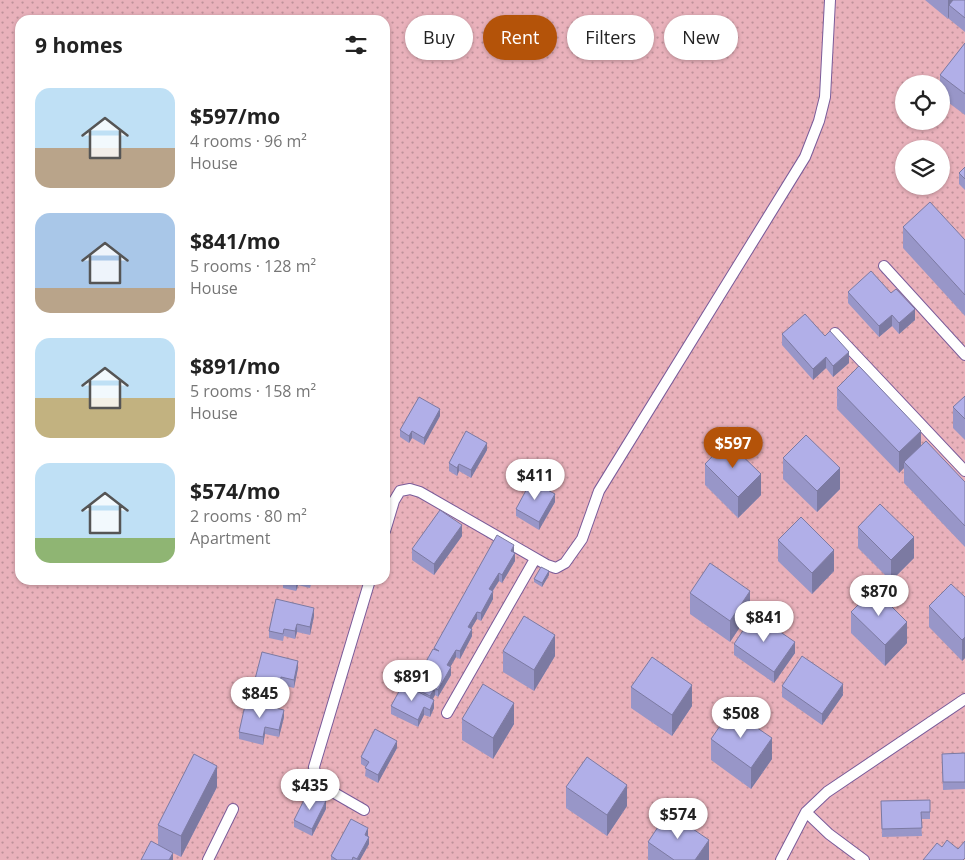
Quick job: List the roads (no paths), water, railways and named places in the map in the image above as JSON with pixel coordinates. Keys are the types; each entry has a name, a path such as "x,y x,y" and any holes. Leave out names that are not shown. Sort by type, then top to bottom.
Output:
{"street":[{"path":"390,515 394,501 400,491 410,489 420,492 546,566 556,568 565,564 582,539 599,491 805,157 819,121 825,97 830,0"},
{"path":"884,266 965,355"},
{"path":"835,333 965,471"},
{"path":"447,713 535,559"},
{"path":"364,810 324,787 316,778 314,767 369,585"},
{"path":"781,860 806,812 828,792 965,699"},
{"path":"208,860 233,809"},
{"path":"806,812 828,834 864,860"}]}
